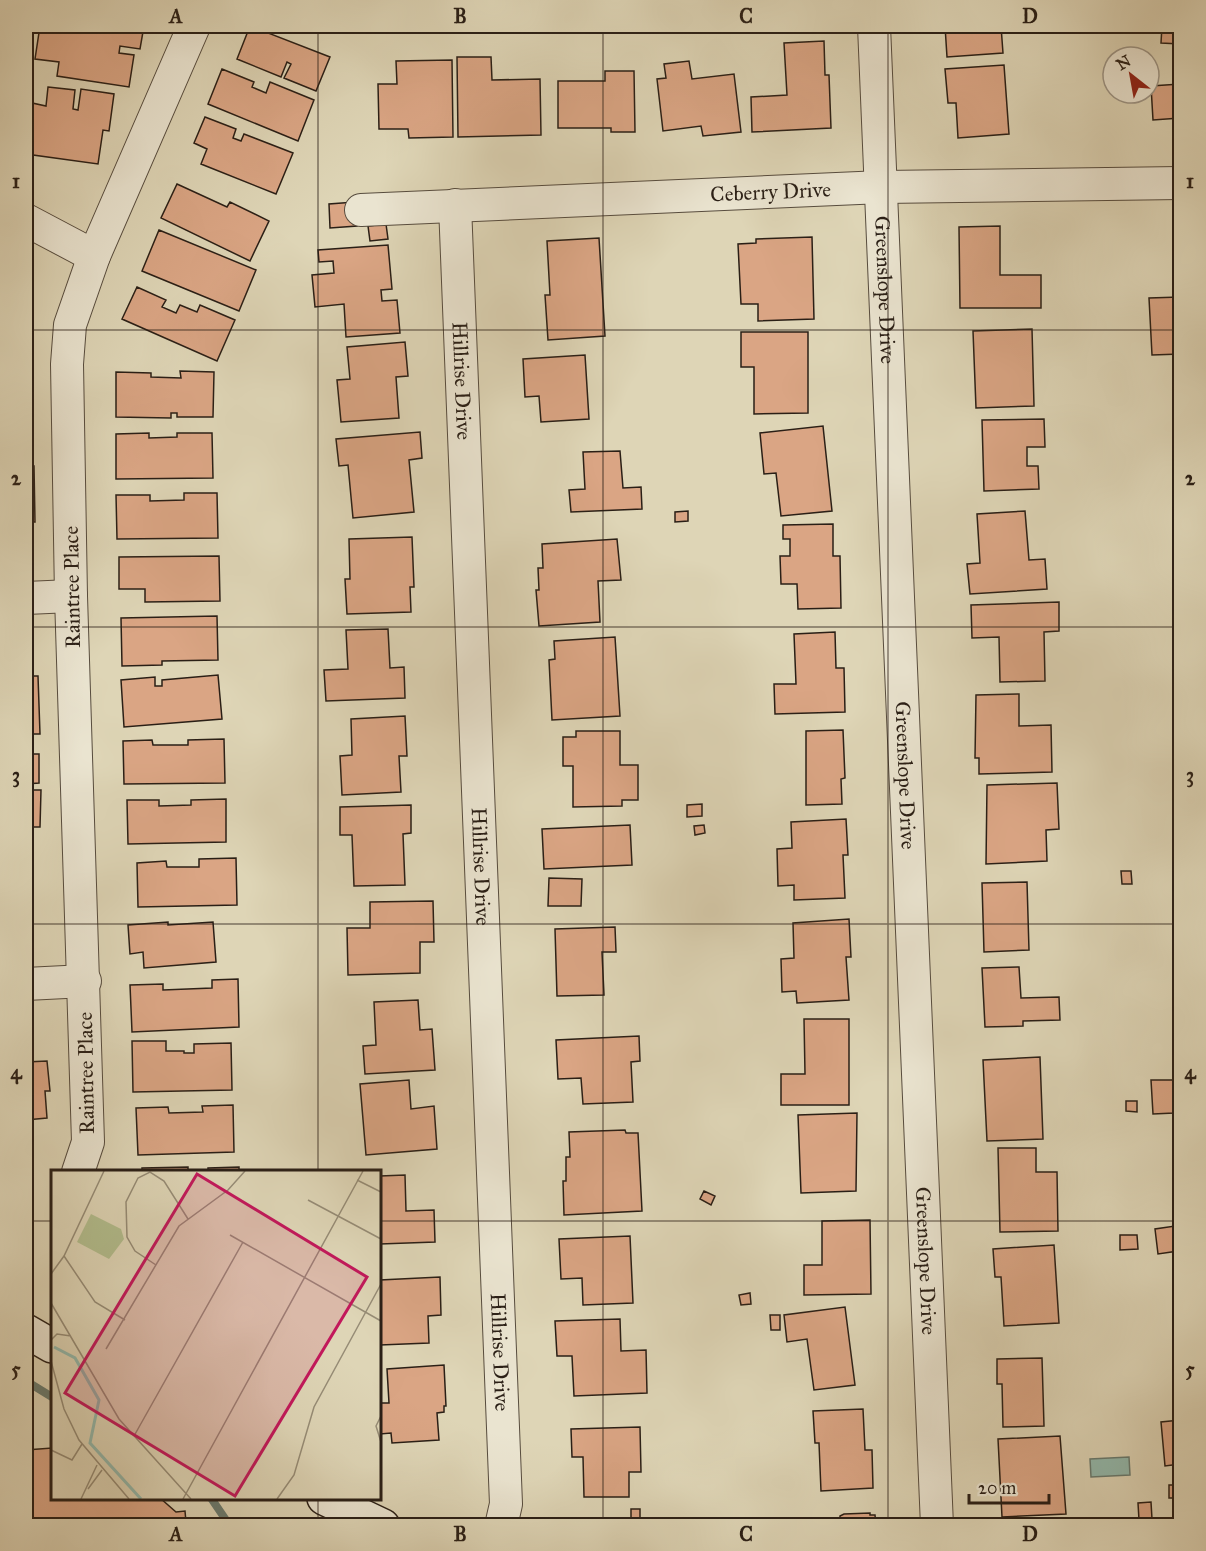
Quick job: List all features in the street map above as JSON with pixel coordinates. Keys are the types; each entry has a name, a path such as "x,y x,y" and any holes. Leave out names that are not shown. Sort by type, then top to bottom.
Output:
{"main road":[{"path":"26,1331 51,1345"},
{"path":"328,1500 383,1526"}],"street":[{"name":"Raintree Place","path":"79,1170 88,1142 85,981 71,596 68,354 70,325 94,256 194,26"},
{"name":"Greenslope Drive","path":"874,26 937,1526"},
{"name":"Ceberry Drive","path":"361,210 882,187 1180,183"},
{"name":"Hillrise Drive","path":"455,205 506,1504 501,1526"},
{"path":"26,220 94,256"},
{"path":"26,598 71,596"},
{"path":"26,984 85,981"}],"water":[{"path":"1129,1457 1130,1475 1091,1477 1090,1459"}],"building":[{"path":"40,26 144,26 140,49 120,46 119,53 134,55 129,87 57,76 59,62 35,59"},
{"path":"250,26 330,57 316,91 284,78 291,64 287,62 281,77 237,59"},
{"path":"945,26 1001,26 1003,53 947,57"},
{"path":"1162,26 1180,26 1180,44 1161,43"},
{"path":"824,41 825,75 829,75 831,128 752,132 751,97 787,95 784,43"},
{"path":"457,57 491,57 492,80 540,79 541,135 458,137"},
{"path":"452,60 453,137 409,138 408,129 379,129 378,84 397,84 396,61"},
{"path":"689,61 692,79 734,74 741,132 703,136 701,126 663,131 657,79 666,78 664,64"},
{"path":"1004,65 1009,134 958,138 956,103 948,103 945,69"},
{"path":"222,69 254,82 252,87 266,93 270,82 314,100 298,141 208,104"},
{"path":"605,71 634,71 635,132 611,132 611,128 558,128 558,81 605,81"},
{"path":"1180,84 1180,118 1153,120 1152,105 1161,105 1161,85"},
{"path":"48,87 75,90 73,109 78,110 81,89 114,94 109,131 103,130 98,164 26,154 26,120 29,120 32,103 46,106"},
{"path":"205,117 236,129 233,138 241,141 244,134 293,153 276,194 201,164 207,149 194,143"},
{"path":"177,184 227,207 230,202 269,221 250,261 161,218"},
{"path":"355,202 357,226 330,228 329,204"},
{"path":"386,224 388,239 370,241 368,226"},
{"path":"1000,226 1000,275 1041,275 1041,308 960,308 959,227"},
{"path":"159,230 256,270 239,311 142,271"},
{"path":"812,237 814,319 758,321 758,304 741,304 738,244 756,243 756,239"},
{"path":"599,238 605,336 548,340 545,295 550,295 547,241"},
{"path":"388,245 392,289 381,290 382,301 397,300 400,333 346,337 344,304 315,307 312,275 334,273 333,261 319,262 318,250"},
{"path":"26,276 33,280 26,292"},
{"path":"137,287 166,300 162,307 176,313 180,305 197,312 200,305 235,320 217,361 122,319"},
{"path":"1180,297 1180,354 1152,355 1149,298"},
{"path":"1032,329 1034,406 976,408 973,331"},
{"path":"741,332 808,332 808,413 754,414 754,367 741,367"},
{"path":"405,342 408,376 396,377 399,418 341,422 337,380 350,379 347,347"},
{"path":"585,355 589,419 541,422 539,396 525,397 523,359"},
{"path":"180,371 214,372 213,417 177,417 177,413 171,413 171,418 116,417 116,372 151,373 151,377 181,378"},
{"path":"26,381 31,381 33,437 26,437"},
{"path":"1174,386 1180,386 1179,458"},
{"path":"1044,419 1045,447 1027,447 1027,466 1038,466 1039,489 984,491 982,420"},
{"path":"823,426 832,511 781,516 776,473 764,474 760,433"},
{"path":"420,432 422,458 409,460 414,512 353,518 348,465 339,466 336,439"},
{"path":"149,433 149,438 177,437 177,433 212,433 213,478 116,479 116,434"},
{"path":"620,451 623,488 641,487 642,509 571,512 569,490 585,489 583,452"},
{"path":"26,466 34,466 35,522 26,522"},
{"path":"184,493 217,493 218,538 117,539 116,495 150,495 150,501 184,500"},
{"path":"688,511 688,521 675,522 675,512"},
{"path":"1025,511 1029,560 1045,559 1047,589 970,594 967,564 980,563 977,514"},
{"path":"1180,517 1180,541 1177,542 1175,518"},
{"path":"833,524 833,556 840,556 841,608 798,609 797,584 781,584 780,556 790,556 790,539 783,539 783,525"},
{"path":"412,537 414,587 410,587 411,612 347,614 345,579 350,579 349,539"},
{"path":"617,539 621,580 598,581 600,622 539,626 536,590 539,590 538,568 543,568 542,544"},
{"path":"219,556 220,601 145,602 145,589 119,589 119,557"},
{"path":"1059,602 1059,631 1044,632 1045,681 1000,682 999,637 972,638 971,605"},
{"path":"217,616 218,660 162,661 162,665 122,666 121,618"},
{"path":"388,629 390,668 404,667 405,698 326,701 324,670 348,669 346,630"},
{"path":"835,632 836,668 844,668 845,712 775,714 774,684 796,684 794,634"},
{"path":"615,637 620,716 552,720 549,660 555,659 554,641"},
{"path":"218,675 222,719 124,727 121,680 155,677 155,686 162,686 162,680"},
{"path":"26,676 38,676 40,734 26,734"},
{"path":"1019,694 1019,726 1051,725 1052,772 979,774 979,758 975,758 976,695"},
{"path":"405,716 407,756 399,756 401,792 342,795 340,756 352,755 351,719"},
{"path":"843,730 845,778 841,779 842,804 806,805 806,731"},
{"path":"576,731 620,731 620,765 638,765 638,800 622,800 622,806 573,807 573,766 563,766 563,737 576,737"},
{"path":"224,739 225,783 124,784 123,741 152,740 153,745 188,745 188,740"},
{"path":"26,754 39,754 39,783 26,784"},
{"path":"1057,783 1059,829 1046,830 1047,861 986,864 987,785"},
{"path":"26,790 41,790 40,827 26,827"},
{"path":"226,799 226,842 128,844 127,800 159,800 159,806 191,805 191,800"},
{"path":"702,804 702,816 687,817 687,805"},
{"path":"411,805 411,833 403,834 405,885 354,886 352,835 340,835 340,807"},
{"path":"846,819 848,855 843,855 845,898 794,900 794,885 778,886 777,849 792,848 791,822"},
{"path":"630,825 632,865 544,869 542,829"},
{"path":"704,825 705,833 695,835 694,826"},
{"path":"236,858 237,905 138,907 137,863 166,861 167,867 199,867 199,859"},
{"path":"1121,871 1131,871 1132,884 1122,884"},
{"path":"549,878 582,879 581,906 548,906"},
{"path":"1027,882 1029,950 984,952 982,883"},
{"path":"433,901 434,942 420,942 420,973 348,975 347,928 370,928 370,902"},
{"path":"849,919 851,957 846,957 849,1000 797,1003 796,991 782,992 781,959 794,958 793,923"},
{"path":"168,922 168,925 213,922 216,962 144,968 143,952 130,954 128,925"},
{"path":"615,927 616,952 602,952 604,995 557,996 555,929"},
{"path":"1019,967 1021,998 1059,997 1060,1020 1023,1021 1023,1026 985,1027 982,968"},
{"path":"238,979 239,1027 132,1032 130,985 163,984 163,990 212,988 212,980"},
{"path":"418,1000 420,1030 432,1029 435,1070 365,1074 363,1046 376,1045 374,1002"},
{"path":"804,1019 849,1019 849,1105 781,1105 781,1074 805,1074"},
{"path":"639,1036 640,1061 631,1062 633,1102 583,1104 581,1078 558,1079 556,1040"},
{"path":"132,1041 166,1041 166,1051 184,1051 184,1053 194,1053 194,1044 231,1043 232,1090 133,1092"},
{"path":"1040,1057 1043,1139 987,1141 983,1060"},
{"path":"47,1061 50,1091 45,1091 47,1118 26,1120 26,1062"},
{"path":"409,1080 411,1109 434,1106 437,1149 366,1155 360,1084"},
{"path":"1151,1080 1173,1080 1174,1113 1153,1114"},
{"path":"1126,1101 1137,1101 1137,1112 1126,1111"},
{"path":"233,1105 234,1152 138,1155 136,1108 168,1107 169,1113 203,1112 202,1106"},
{"path":"857,1113 856,1191 801,1193 798,1115"},
{"path":"625,1130 626,1133 638,1133 642,1211 564,1215 563,1181 566,1181 566,1157 570,1157 569,1132"},
{"path":"998,1148 1036,1148 1036,1172 1057,1172 1058,1231 1000,1232"},
{"path":"188,1167 188,1170 142,1170 142,1168"},
{"path":"239,1167 239,1170 208,1170 208,1168"},
{"path":"405,1175 406,1211 434,1210 435,1242 381,1244 381,1176"},
{"path":"704,1191 715,1196 711,1205 700,1199"},
{"path":"870,1220 871,1294 804,1295 804,1265 822,1265 822,1221"},
{"path":"1175,1226 1178,1251 1158,1254 1155,1229"},
{"path":"1120,1235 1137,1235 1138,1249 1120,1250"},
{"path":"630,1236 633,1303 583,1305 582,1278 561,1279 559,1239"},
{"path":"1054,1245 1059,1323 1004,1326 1001,1277 995,1277 993,1249"},
{"path":"440,1277 441,1315 428,1316 429,1343 381,1345 381,1280"},
{"path":"750,1293 751,1304 741,1305 739,1295"},
{"path":"845,1307 855,1385 814,1390 807,1339 787,1342 784,1315"},
{"path":"770,1315 780,1315 780,1330 771,1330"},
{"path":"620,1319 621,1351 646,1350 647,1393 574,1396 572,1356 557,1356 555,1321"},
{"path":"1042,1358 1044,1426 1003,1427 1002,1384 997,1384 997,1359"},
{"path":"444,1365 446,1406 444,1406 444,1412 437,1413 439,1440 392,1443 391,1433 381,1434 381,1403 389,1403 387,1369"},
{"path":"863,1409 865,1450 872,1450 873,1488 821,1491 819,1443 815,1443 813,1411"},
{"path":"1180,1420 1180,1464 1165,1466 1161,1422"},
{"path":"640,1427 641,1472 629,1472 629,1497 584,1497 583,1457 572,1457 571,1429"},
{"path":"1060,1436 1066,1514 1002,1517 998,1439"},
{"path":"51,1448 51,1500 162,1500 176,1512 185,1511 186,1522 190,1526 26,1526 26,1450"},
{"path":"1169,1485 1180,1485 1180,1498 1169,1498"},
{"path":"1151,1502 1152,1519 1139,1520 1138,1503"},
{"path":"631,1509 640,1509 640,1522 631,1522"},
{"path":"870,1513 870,1515 875,1515 876,1526 840,1526 840,1516 844,1514"}],"waterway":[{"path":"26,1381 51,1396"},
{"path":"212,1500 230,1526"}]}
